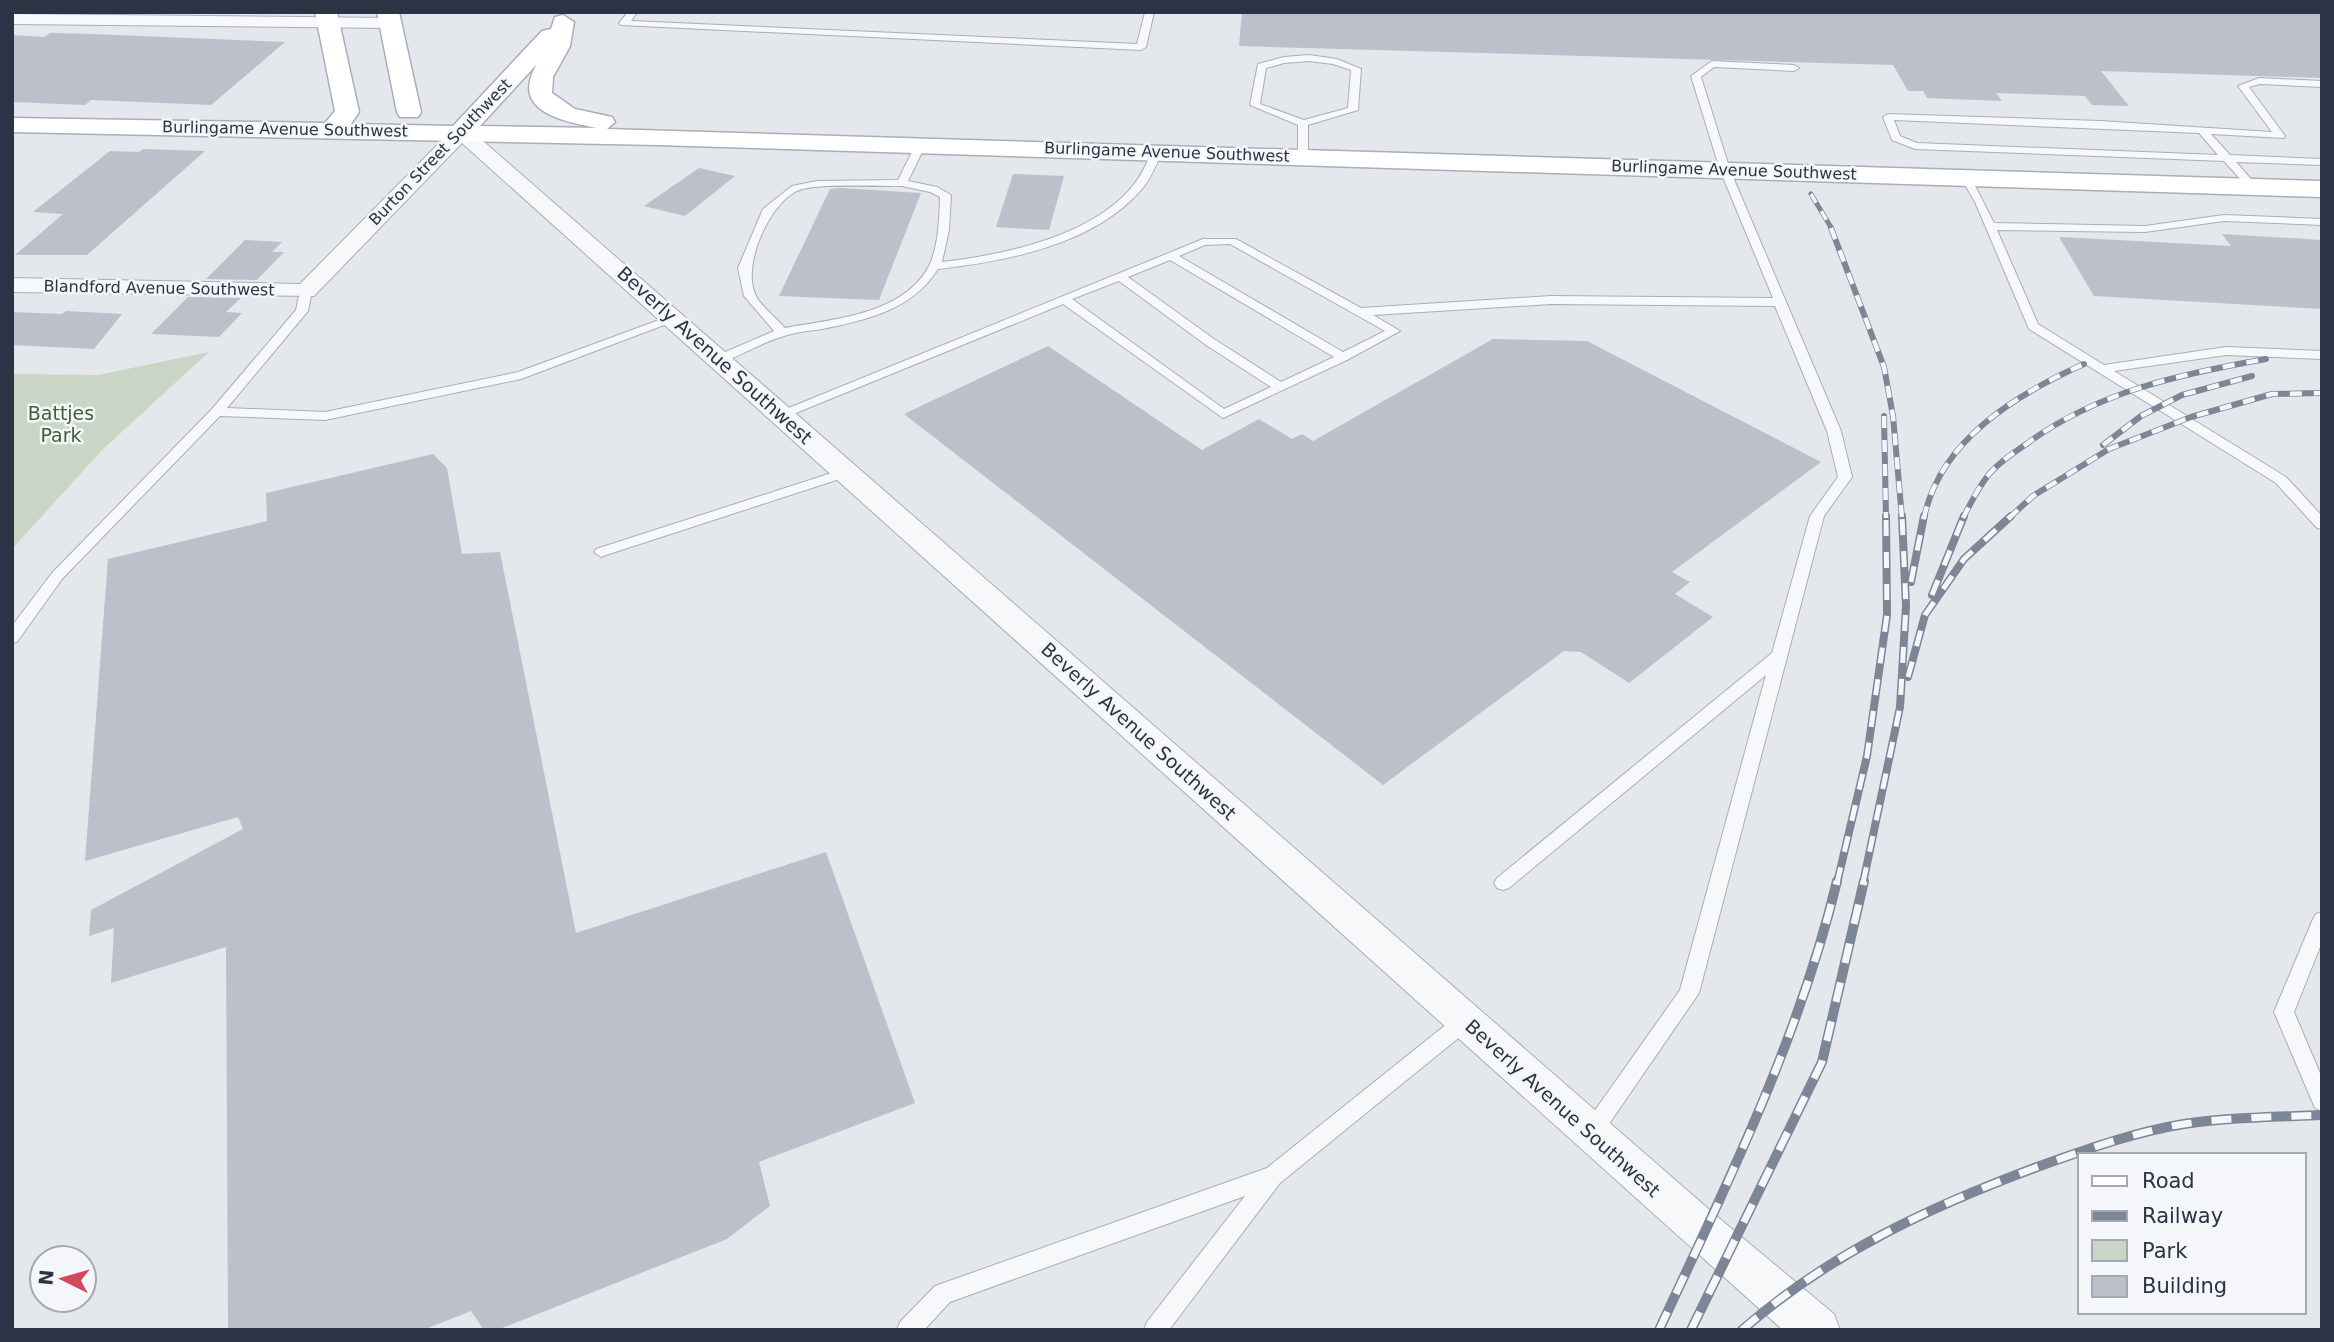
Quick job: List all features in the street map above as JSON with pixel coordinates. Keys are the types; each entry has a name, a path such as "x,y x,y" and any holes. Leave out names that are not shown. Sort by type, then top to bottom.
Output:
{"street":[{"name":"Burton Street Southwest","path":"306,291 461,132 568,17"},
{"path":"568,17 559,46 541,77 540,96 567,115 640,125 657,138"},
{"path":"12,19 389,18 409,112"},
{"path":"327,19 347,113 333,130"},
{"path":"409,112 461,132"},
{"path":"391,132 409,112"},
{"name":"Burlingame Avenue Southwest","path":"12,125 461,132 2322,189"},
{"name":"Beverly Avenue Southwest","path":"461,132 1591,1133 1818,1330"},
{"name":"Blandford Avenue Southwest","path":"12,285 306,291"}],"lane":[{"path":"634,12 624,23 1141,47 1150,12"},
{"path":"1276,60 1329,60 1356,69 1353,110 1303,123 1255,105 1261,66 1276,60"},
{"path":"1591,1133 1689,993 1817,516 1844,477 1834,431 1725,170 1696,76 1712,64 1794,68"},
{"path":"2322,84 2259,81 2244,86 2280,136 2100,124 1888,117 1896,138 1915,146 2322,162"},
{"path":"1303,123 1303,156"},
{"path":"2202,130 2253,187"},
{"path":"902,183 920,146"},
{"path":"935,266 976,262 1016,253 1108,213 1138,187 1157,152"},
{"path":"1966,178 2034,326 2281,480 2322,525"},
{"path":"720,359 782,332 885,308 913,293 935,266 945,221 946,195 933,189 902,183 817,184 792,189 767,211 744,268 751,296 782,332"},
{"path":"1990,226 2145,229 2224,218 2322,222"},
{"path":"781,414 1203,242 1232,242 1394,331 1223,414 1064,299"},
{"path":"1170,255 1343,357"},
{"path":"1120,276 1210,342 1280,387"},
{"path":"12,638 57,576 217,412 302,311 306,291"},
{"path":"1359,312 1551,300 1780,302"},
{"path":"217,412 325,416 521,374 674,319"},
{"path":"2102,369 2226,351 2322,355"},
{"path":"601,552 847,472"},
{"path":"1503,883 1779,656"},
{"path":"2322,919 2284,1012 2322,1102"},
{"path":"1155,1330 1273,1175 1465,1021"},
{"path":"908,1330 943,1294 1273,1175"}],"green space":[{"name":"Battjes Park","path":"209,352 103,449 12,549 12,374 98,375"}],"building":[{"path":"1242,12 2322,12 2322,78 2101,71 2129,106 2092,105 2085,96 1996,93 2002,101 1927,98 1923,91 1908,91 1893,65 1239,46"},
{"path":"50,33 285,42 211,105 91,100 85,105 12,102 12,35 45,37"},
{"path":"143,149 205,151 87,255 15,255 63,214 33,212 110,151 139,152"},
{"path":"699,168 735,176 685,216 644,206"},
{"path":"1013,174 1064,176 1049,230 996,227"},
{"path":"830,189 921,193 879,300 779,296"},
{"path":"2222,234 2322,240 2322,309 2094,296 2059,237 2231,246"},
{"path":"245,240 282,242 272,252 284,252 257,280 206,279"},
{"path":"188,297 241,298 226,312 242,313 219,337 151,334"},
{"path":"66,311 122,314 94,349 12,345 12,312 62,314"},
{"path":"1493,339 1587,341 1821,462 1672,572 1690,582 1675,594 1713,617 1629,683 1581,652 1564,651 1383,785 904,414 1048,346 1202,450 1259,419 1292,439 1302,434 1313,441"},
{"path":"433,454 447,468 462,554 500,552 576,933 826,852 915,1103 759,1162 770,1206 727,1239 497,1330 484,1330 471,1311 423,1330 228,1330 226,947 111,983 114,928 89,936 91,910 243,829 238,817 85,861 108,559 267,521 266,493"}],"railway":[{"path":"1811,194 1832,229"},
{"path":"1831,228 1884,367 1893,416 1902,518"},
{"path":"1964,517 1983,483 1999,464 2052,427 2081,411 2110,398 2171,379 2266,359"},
{"path":"1924,518 1933,490 1946,465 1964,443 2008,405 2084,364"},
{"path":"2103,445 2141,416 2182,395 2252,376"},
{"path":"2009,518 2033,496 2109,449 2191,417 2272,394 2322,393"},
{"path":"1884,416 1886,518"},
{"path":"1837,883 1867,756 1887,615 1886,516"},
{"path":"1863,883 1900,707 1906,606 1902,516"},
{"path":"1911,582 1924,516"},
{"path":"1908,677 1925,615 1964,559 2011,516"},
{"path":"1932,595 1964,517"},
{"path":"1659,1330 1735,1165 1782,1054 1803,997 1837,881"},
{"path":"1691,1330 1822,1062 1864,881"},
{"path":"1742,1330 1810,1278 1882,1235 1919,1216 2037,1167 2165,1127 2236,1119 2322,1115"}]}
